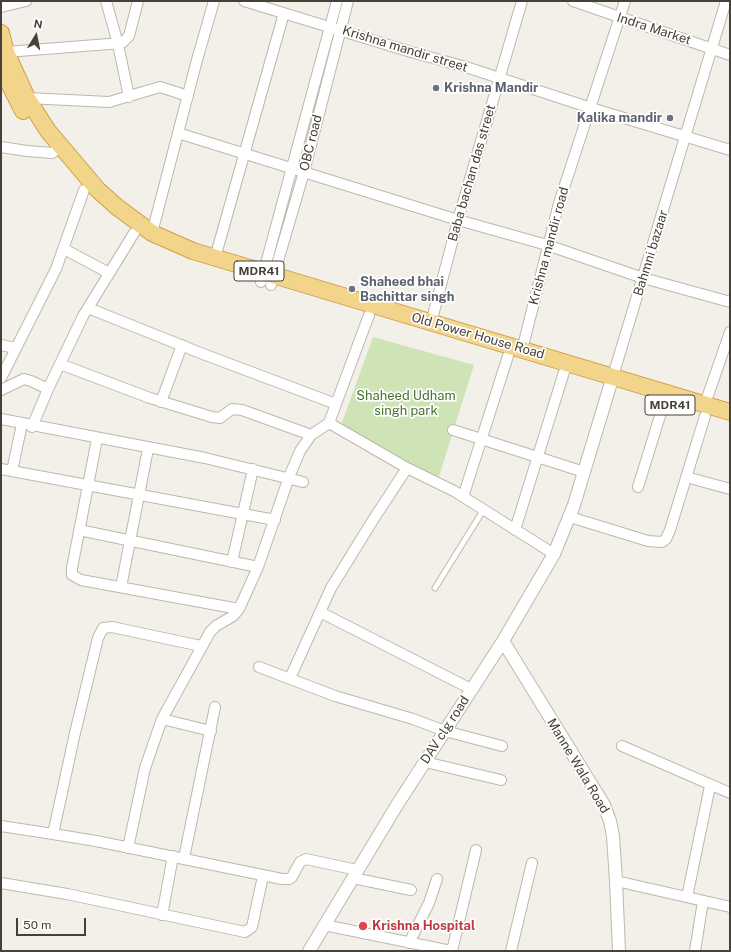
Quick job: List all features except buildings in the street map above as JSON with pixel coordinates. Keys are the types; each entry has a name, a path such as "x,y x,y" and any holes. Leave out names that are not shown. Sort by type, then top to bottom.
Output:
{"highway":[{"name":"Old Power House Road","path":"1,33 6,52 27,98 56,150 84,190 110,215 147,242 190,261 267,279 431,323 564,372 612,381"},
{"name":"Old Power House Road","path":"1,68 26,116 56,150 117,208 152,233 267,279 369,315 515,353 612,381"},
{"name":"MDR41","path":"612,381 664,403 705,410 730,412"},
{"name":"MDR41","path":"612,381 705,410 730,423"}],"street":[{"path":"1,7 26,1"},
{"path":"106,1 118,44 129,98"},
{"path":"6,52 118,44 127,40 129,36 138,1"},
{"path":"152,233 214,1"},
{"name":"Krishna mandir street","path":"244,1 500,78 591,108 730,150"},
{"name":"OBC road","path":"267,279 292,168 337,1"},
{"name":"OBC road","path":"267,279 304,172 348,1"},
{"name":"Baba bachan das street","path":"431,323 458,220 522,1"},
{"name":"Indra Market","path":"573,1 620,19 730,55"},
{"name":"Krishna mandir road","path":"463,497 482,438 515,353 547,245 625,1"},
{"name":"Bahmni bazaar","path":"574,505 726,1"},
{"path":"214,258 284,13"},
{"path":"27,98 109,102 129,98 160,87 188,96"},
{"path":"178,133 458,220 547,245 643,278 730,302"},
{"path":"1,147 56,150"},
{"path":"1,378 15,348 44,295 64,249 84,190"},
{"path":"32,427 48,389 88,308 134,233"},
{"path":"64,249 109,273"},
{"path":"88,308 336,404"},
{"path":"128,848 145,768 162,719 201,646 216,626 233,616 239,609 258,567 289,477 304,443 311,435 328,423 369,315"},
{"path":"570,517 648,541 662,542 666,538 670,530 705,410 730,332"},
{"path":"161,402 182,345"},
{"path":"1,346 15,348"},
{"path":"60,364 161,402 217,418 222,417 232,409 242,410 311,435"},
{"path":"515,530 564,372"},
{"path":"1,390 24,379 32,381 48,389"},
{"path":"638,487 664,403"},
{"path":"1,419 32,427 253,469 289,477 303,482"},
{"path":"328,423 407,468 463,497 554,554"},
{"path":"12,471 22,424"},
{"path":"453,430 482,438 584,472"},
{"path":"97,439 87,485 72,575 81,580 239,609"},
{"path":"121,587 148,448"},
{"path":"290,678 335,582 407,468"},
{"path":"1,469 275,520"},
{"path":"232,562 253,469"},
{"path":"686,477 730,489"},
{"name":"DAV clg road","path":"309,951 425,762 503,641 554,554 574,505"},
{"path":"79,530 258,567"},
{"path":"320,612 471,689"},
{"path":"53,834 98,638 103,628 112,627 201,646"},
{"name":"Manne Wala Road","path":"503,641 604,805 610,821 613,836 619,951"},
{"path":"259,667 329,694 413,719 445,731 502,746"},
{"path":"184,858 215,707"},
{"path":"162,719 210,730"},
{"path":"622,746 710,786 730,793"},
{"path":"425,762 501,780"},
{"path":"687,897 710,786"},
{"path":"1,826 184,858 263,876 289,879 300,862 306,859 411,890"},
{"path":"324,925 451,951 476,850"},
{"path":"162,915 173,856"},
{"path":"511,951 532,863"},
{"path":"1,883 240,932 249,931 253,922 263,876"},
{"path":"409,943 429,903 437,879"},
{"path":"616,881 730,907"},
{"path":"696,951 703,901"}],"lane":[{"path":"435,588 484,510"}],"green space":[{"name":"Shaheed Udham singh park","path":"373,337 474,365 436,486 341,425"}],"place":[{"name":"Krishna Mandir","path":"436,88"},
{"name":"Kalika mandir","path":"670,118"},
{"name":"Shaheed bhai Bachittar singh","path":"352,289"},
{"name":"Krishna Hospital","path":"363,926"}]}
